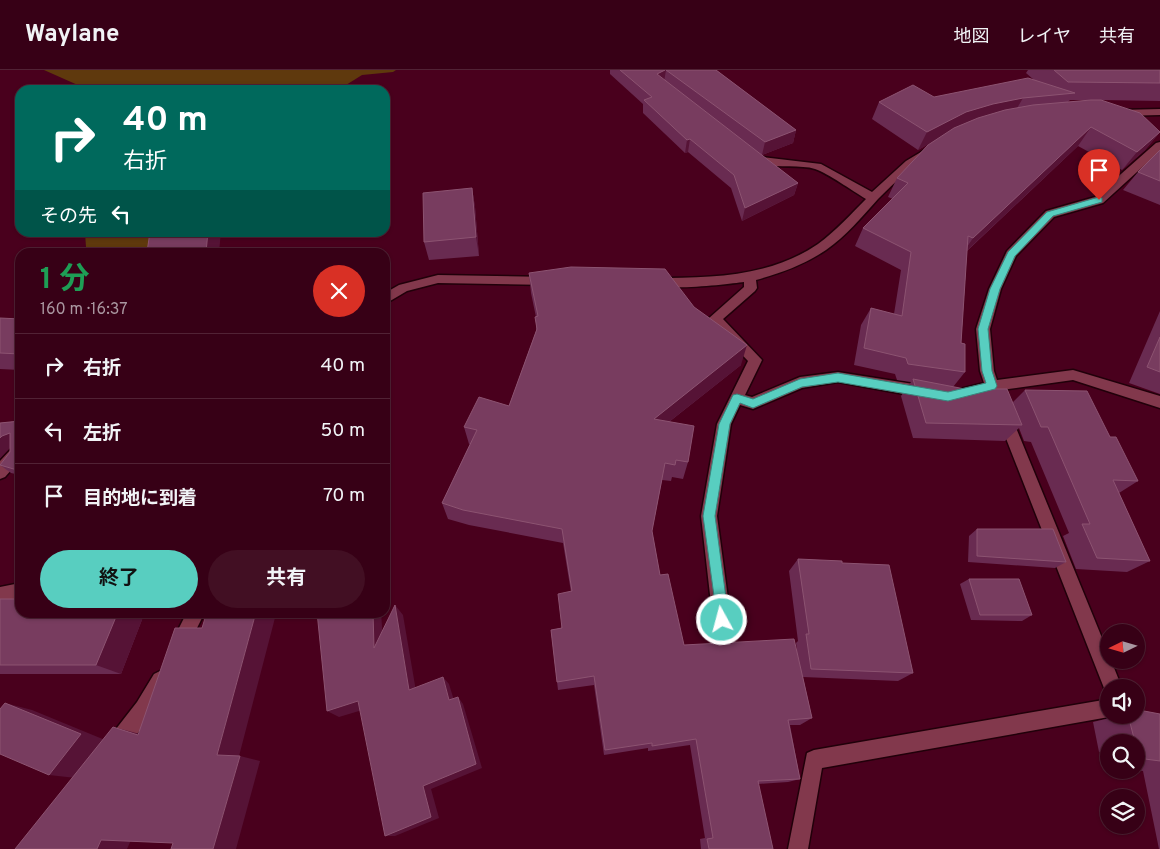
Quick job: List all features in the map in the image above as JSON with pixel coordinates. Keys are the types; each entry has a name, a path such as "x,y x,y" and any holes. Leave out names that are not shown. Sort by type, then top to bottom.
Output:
{"street":[{"path":"1112,113 1160,112"},
{"path":"647,282 707,283 750,277 774,271 813,255 842,230 872,198 917,156 950,138"},
{"path":"1109,679 992,386 987,371 983,329 995,289 1012,254 1050,214 1099,200 1160,145"},
{"path":"742,148 758,160 817,166 872,198"},
{"path":"722,620 709,516 724,424 754,360 715,319 751,288 750,277"},
{"path":"390,296 403,288 438,279 558,281"},
{"path":"737,398 753,403 800,383 838,377 943,396 992,386 1073,375 1160,402"},
{"path":"0,472 15,455"},
{"path":"0,595 15,592"},
{"path":"108,756 144,709 194,618"},
{"path":"798,849 814,760 1100,710"}],"shaded area":[{"path":"44,70 396,70 393,72 362,75 346,85 78,85"},
{"path":"85,237 167,237 158,248 86,247"}],"building":[{"path":"620,70 665,70 657,74 798,183 745,208 734,175 690,139 687,140 644,100 652,97"},
{"path":"666,70 716,70 796,130 765,142"},
{"path":"1054,70 1160,70 1160,83 1068,82"},
{"path":"1028,78 1075,93 1023,98 993,104 966,112 927,132 879,102 913,85 934,97"},
{"path":"1101,100 1140,113 1160,132 1137,152 1091,127 973,238 968,236 961,343 965,344 965,372 908,364 906,358 864,348 871,308 902,316 911,252 863,228 908,183 897,178 928,145 954,128 978,118 1005,110 1033,105"},
{"path":"1160,150 1160,181 1138,172"},
{"path":"472,188 476,237 424,242 423,193"},
{"path":"149,237 208,237 206,248 148,248"},
{"path":"571,267 665,269 694,307 747,345 654,419 694,426 688,462 676,460 675,465 665,463 652,531 660,575 668,574 684,645 794,639 812,718 788,720 800,779 758,781 773,849 709,849 707,839 713,838 696,739 652,746 652,743 605,750 594,676 557,682 551,630 562,628 558,594 572,591 562,529 463,510 442,503 477,430 464,427 479,397 509,406 537,329 535,317 538,316 529,273"},
{"path":"0,318 15,319 15,354 0,353"},
{"path":"1160,337 1160,372 1147,367"},
{"path":"913,379 965,389 1007,389 1022,425 926,423"},
{"path":"1025,390 1087,391 1110,437 1116,437 1138,481 1113,480 1150,561 1097,558 1082,524 1090,524 1048,427 1041,427"},
{"path":"15,422 15,469 0,465 10,452 10,433 0,438 0,423"},
{"path":"977,529 1053,529 1066,562 977,556"},
{"path":"798,559 889,565 913,673 811,669 806,634 809,634"},
{"path":"969,579 1019,579 1032,615 980,615"},
{"path":"0,599 15,599 15,618 116,618 96,665 0,665"},
{"path":"395,605 409,690 443,677 449,700 458,697 476,764 423,786 431,817 385,836 358,701 327,711 318,618 373,618 374,648"},
{"path":"205,618 254,618 217,755 240,756 213,849 171,849 173,843 101,840 97,849 15,849 113,727 138,735 175,628 202,628"},
{"path":"5,703 81,734 49,775 0,754 0,709"},
{"path":"1145,711 1160,714 1160,761 1145,759 1145,734 1133,734 1130,724 1145,724"}],"route":[{"path":"722,620 709,516 724,424 737,398 753,403 800,383 838,377 948,397 992,386 987,371 983,329 995,289 1012,254 1050,214 1099,200"}]}
